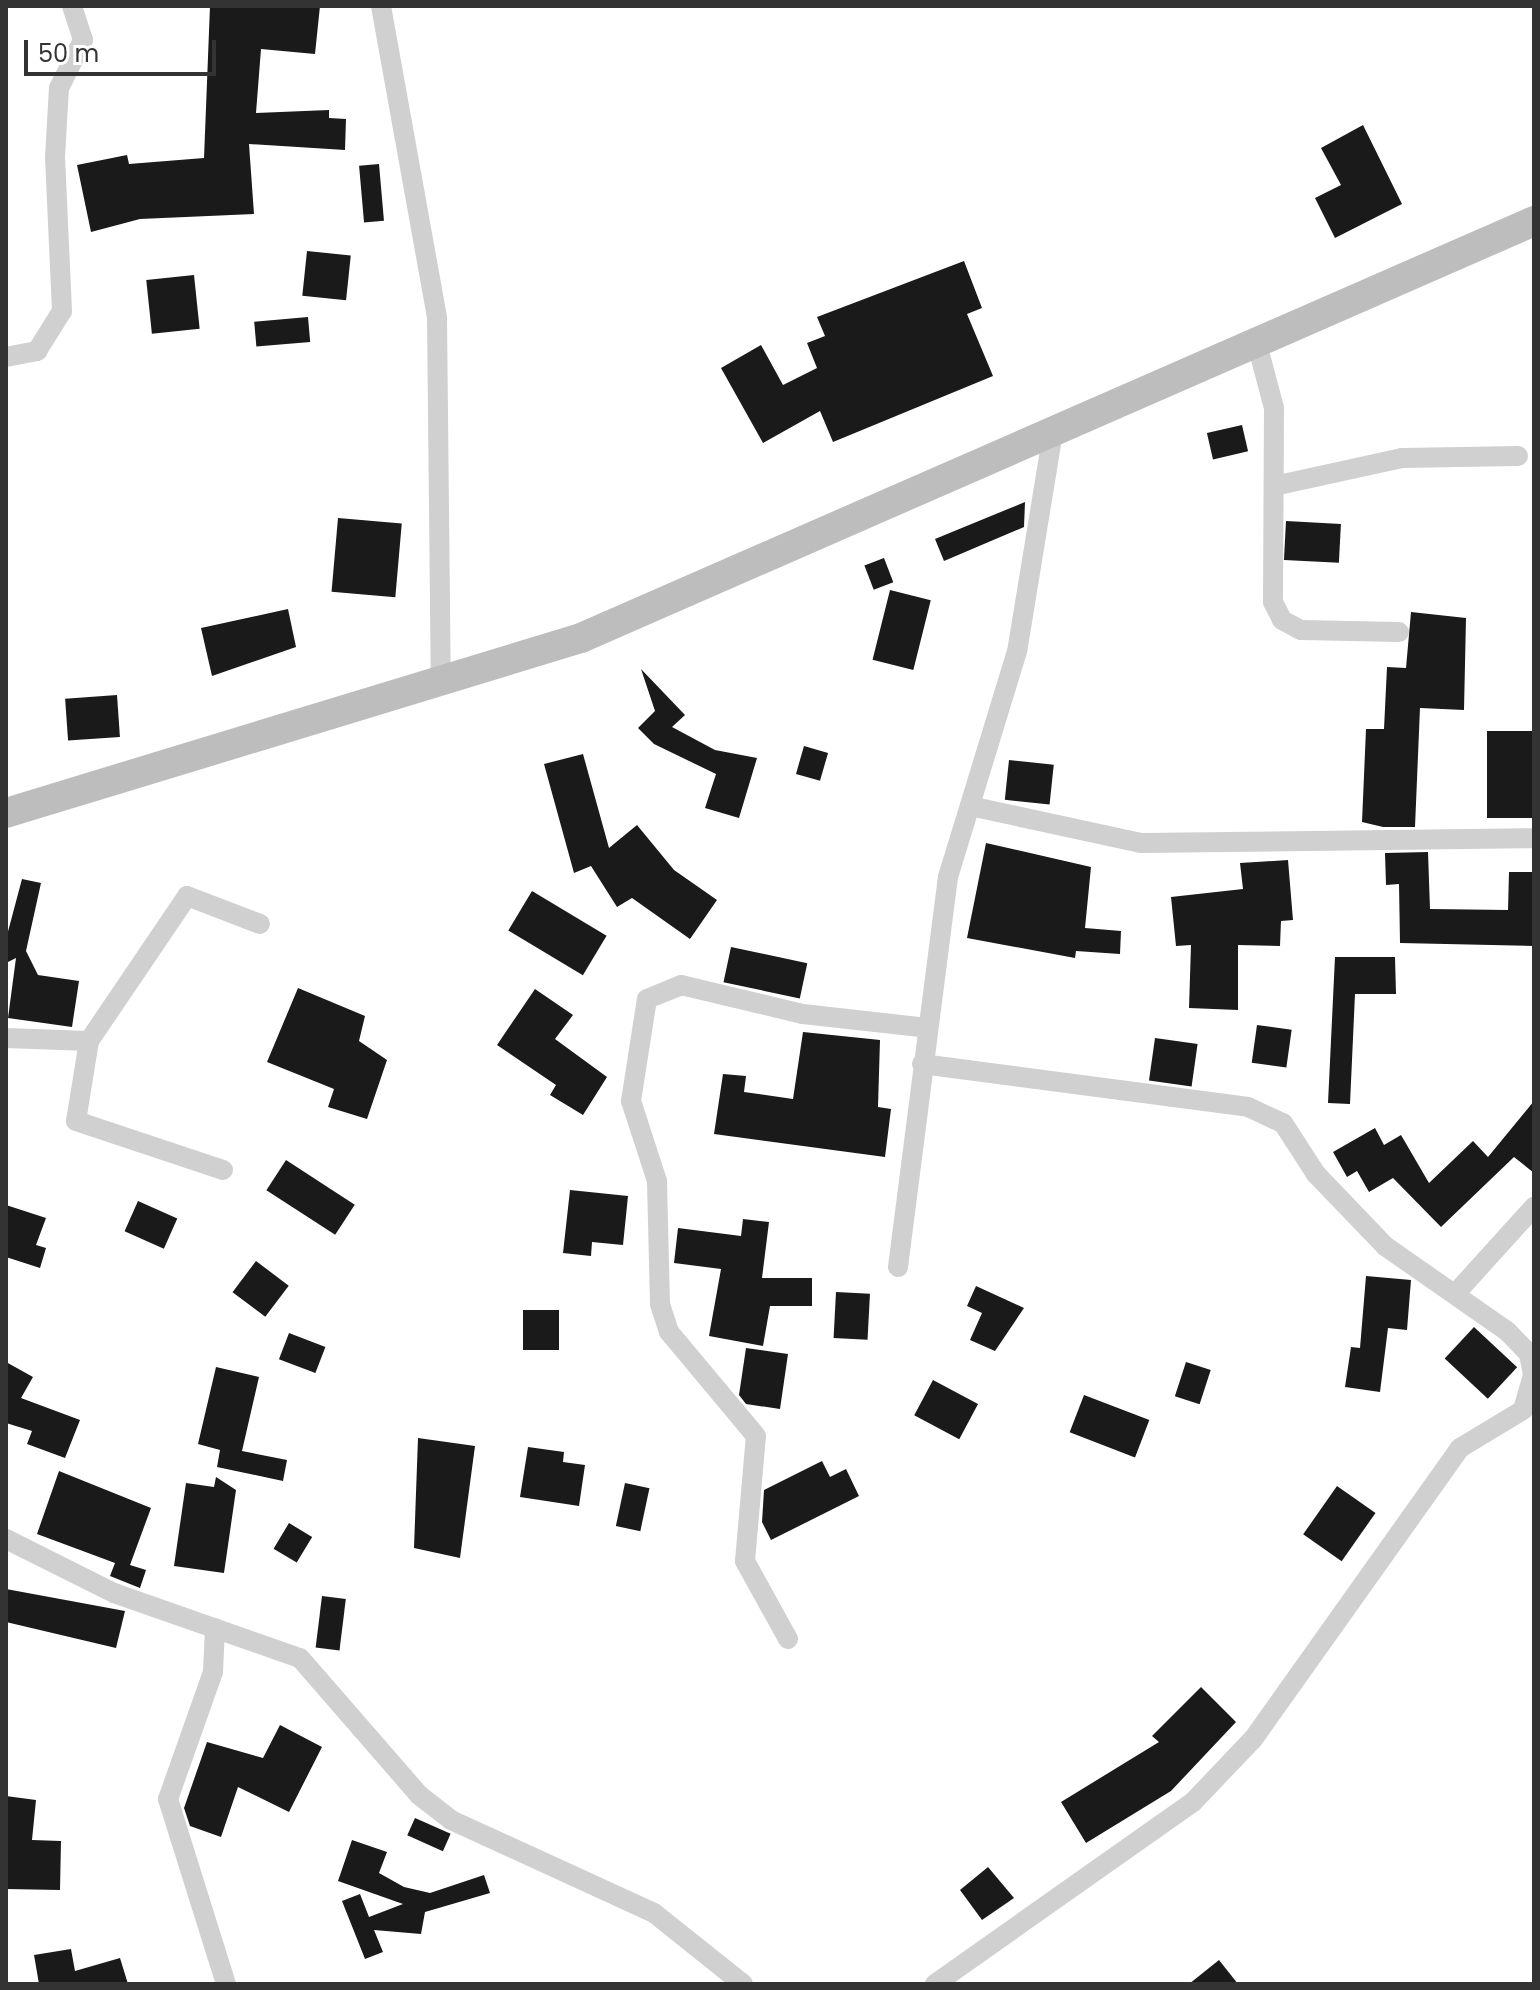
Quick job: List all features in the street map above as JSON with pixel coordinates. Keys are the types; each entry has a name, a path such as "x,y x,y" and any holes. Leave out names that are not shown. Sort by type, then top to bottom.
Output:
{"main road":[{"path":"6,813 441,678 581,638 1054,427 1534,221"}],"street":[{"path":"6,357 37,351 62,311 55,157 59,88 83,40 72,6"},
{"path":"381,6 437,318 441,678"},
{"path":"1256,340 1274,408 1273,602 1282,620 1301,630 1399,632"},
{"path":"898,1267 948,877 1017,652 1054,427"},
{"path":"1274,486 1402,458 1518,456"},
{"path":"970,806 1141,843 1534,838"},
{"path":"223,1170 76,1121 89,1041 187,896 260,924"},
{"path":"788,1639 745,1561 756,1436 669,1332 660,1304 657,1181 631,1101 647,999 681,985 803,1014 927,1028"},
{"path":"6,1038 89,1041"},
{"path":"922,1064 1248,1107 1283,1123 1316,1174 1385,1246 1455,1294 1529,1354 1533,1375 1523,1410 1460,1448 1253,1739 1193,1802 935,1984"},
{"path":"1455,1294 1534,1207"},
{"path":"6,1539 114,1593 300,1658 419,1795 451,1820 654,1913 743,1984"},
{"path":"215,1628 213,1672 168,1799 226,1984"}],"building":[{"path":"210,6 320,6 315,54 261,49 256,113 329,110 329,118 346,119 345,150 249,144 254,214 140,219 91,232 77,165 127,155 129,164 204,158"},
{"path":"1363,125 1402,204 1335,238 1315,198 1341,185 1321,148"},
{"path":"379,164 384,221 364,223 359,166"},
{"path":"307,251 351,256 346,300 302,296"},
{"path":"964,261 982,308 967,314 993,376 833,442 820,411 763,443 721,368 761,345 783,385 817,368 807,343 825,336 817,317"},
{"path":"194,275 200,329 152,334 146,280"},
{"path":"308,317 310,342 256,347 254,322"},
{"path":"1242,425 1248,451 1213,459 1207,433"},
{"path":"1025,502 1024,527 944,561 935,539"},
{"path":"338,518 402,524 395,597 332,592"},
{"path":"1286,521 1341,524 1339,563 1284,560"},
{"path":"884,558 893,582 874,590 864,566"},
{"path":"890,590 931,600 913,670 873,660"},
{"path":"288,609 296,647 212,676 201,628"},
{"path":"1411,612 1466,618 1464,710 1420,708 1415,827 1383,827 1362,822 1366,729 1384,729 1387,667 1406,668"},
{"path":"641,669 685,715 672,727 715,750 757,758 739,818 705,808 716,774 654,744 638,728 655,711"},
{"path":"117,695 120,737 68,741 65,699"},
{"path":"1487,731 1534,731 1534,818 1487,818"},
{"path":"804,746 828,753 820,781 796,774"},
{"path":"583,754 609,848 637,825 674,870 717,900 690,939 632,898 617,907 591,866 574,873 544,764"},
{"path":"1009,760 1054,765 1050,804 1005,800"},
{"path":"986,843 1091,867 1085,928 1121,931 1120,954 1076,951 1075,958 967,938"},
{"path":"1428,852 1430,909 1508,910 1509,872 1534,872 1534,946 1400,943 1399,884 1386,885 1385,853"},
{"path":"1288,860 1293,920 1281,921 1280,946 1238,945 1238,1010 1189,1008 1191,945 1176,946 1171,897 1243,889 1240,863"},
{"path":"22,879 41,883 26,951 38,975 79,981 72,1027 8,1018 16,958 6,963 6,939"},
{"path":"532,891 607,936 583,975 508,930"},
{"path":"731,947 807,963 800,998 724,982"},
{"path":"1335,957 1395,957 1396,994 1355,994 1350,1104 1328,1103"},
{"path":"298,988 365,1016 359,1041 387,1060 367,1119 328,1107 334,1089 267,1062"},
{"path":"535,989 573,1015 555,1039 607,1077 583,1115 550,1095 556,1085 497,1045"},
{"path":"1257,1025 1292,1030 1286,1068 1252,1063"},
{"path":"803,1032 880,1040 878,1107 891,1109 885,1157 714,1134 723,1074 746,1076 744,1092 793,1099"},
{"path":"1155,1038 1198,1044 1192,1087 1149,1081"},
{"path":"1534,1101 1534,1173 1514,1157 1441,1227 1393,1178 1369,1192 1357,1171 1347,1177 1333,1152 1375,1128 1384,1145 1401,1135 1429,1183 1473,1141 1488,1157"},
{"path":"286,1160 355,1205 335,1235 266,1190"},
{"path":"570,1190 628,1196 623,1245 592,1242 591,1256 563,1253"},
{"path":"138,1201 177,1218 164,1249 125,1231"},
{"path":"6,1205 46,1218 36,1245 46,1248 40,1268 6,1257"},
{"path":"743,1219 769,1222 762,1278 812,1278 812,1306 770,1306 763,1346 709,1336 721,1269 674,1263 678,1228 741,1236"},
{"path":"256,1261 289,1286 265,1317 233,1292"},
{"path":"1366,1276 1411,1280 1407,1330 1388,1328 1380,1392 1345,1387 1351,1347 1360,1348"},
{"path":"976,1286 1024,1308 995,1351 970,1340 982,1313 967,1306"},
{"path":"836,1292 870,1294 868,1340 834,1338"},
{"path":"523,1310 559,1310 559,1350 523,1350"},
{"path":"1474,1327 1517,1367 1488,1399 1445,1358"},
{"path":"289,1333 325,1347 315,1373 279,1359"},
{"path":"746,1348 788,1354 780,1409 746,1404 739,1395"},
{"path":"6,1362 33,1377 21,1398 80,1420 65,1458 27,1444 32,1431 6,1423"},
{"path":"1186,1362 1211,1370 1200,1404 1175,1396"},
{"path":"216,1367 259,1377 242,1451 287,1460 283,1481 217,1467 220,1450 198,1444"},
{"path":"933,1380 978,1404 959,1439 914,1415"},
{"path":"1084,1395 1149,1420 1135,1457 1070,1432"},
{"path":"418,1438 475,1446 460,1558 414,1548"},
{"path":"528,1447 564,1452 563,1462 585,1465 579,1506 520,1497"},
{"path":"822,1461 830,1477 846,1469 859,1496 771,1540 762,1522 764,1490"},
{"path":"59,1471 151,1508 130,1565 146,1570 140,1588 110,1576 115,1563 37,1534"},
{"path":"216,1477 236,1490 224,1573 174,1566 186,1483 214,1487"},
{"path":"625,1483 649,1488 640,1531 616,1526"},
{"path":"1337,1486 1376,1513 1342,1561 1303,1534"},
{"path":"289,1523 312,1537 297,1563 274,1549"},
{"path":"6,1589 125,1611 116,1648 6,1622"},
{"path":"322,1596 346,1599 339,1651 316,1648"},
{"path":"1201,1687 1236,1722 1171,1791 1086,1843 1061,1802 1159,1742 1152,1736"},
{"path":"280,1725 322,1747 289,1812 238,1787 221,1837 190,1826 184,1808 207,1742 263,1758"},
{"path":"6,1796 36,1800 32,1840 61,1841 60,1890 6,1889"},
{"path":"415,1818 451,1834 443,1851 407,1835"},
{"path":"352,1840 387,1852 379,1873 404,1887 430,1893 484,1875 490,1893 425,1912 421,1934 374,1930 383,1952 365,1959 342,1901 360,1894 369,1917 403,1904 338,1881"},
{"path":"988,1867 1014,1898 982,1920 960,1890"},
{"path":"71,1949 75,1971 120,1958 128,1984 39,1984 34,1955"},
{"path":"1219,1960 1238,1984 1189,1984"}]}
